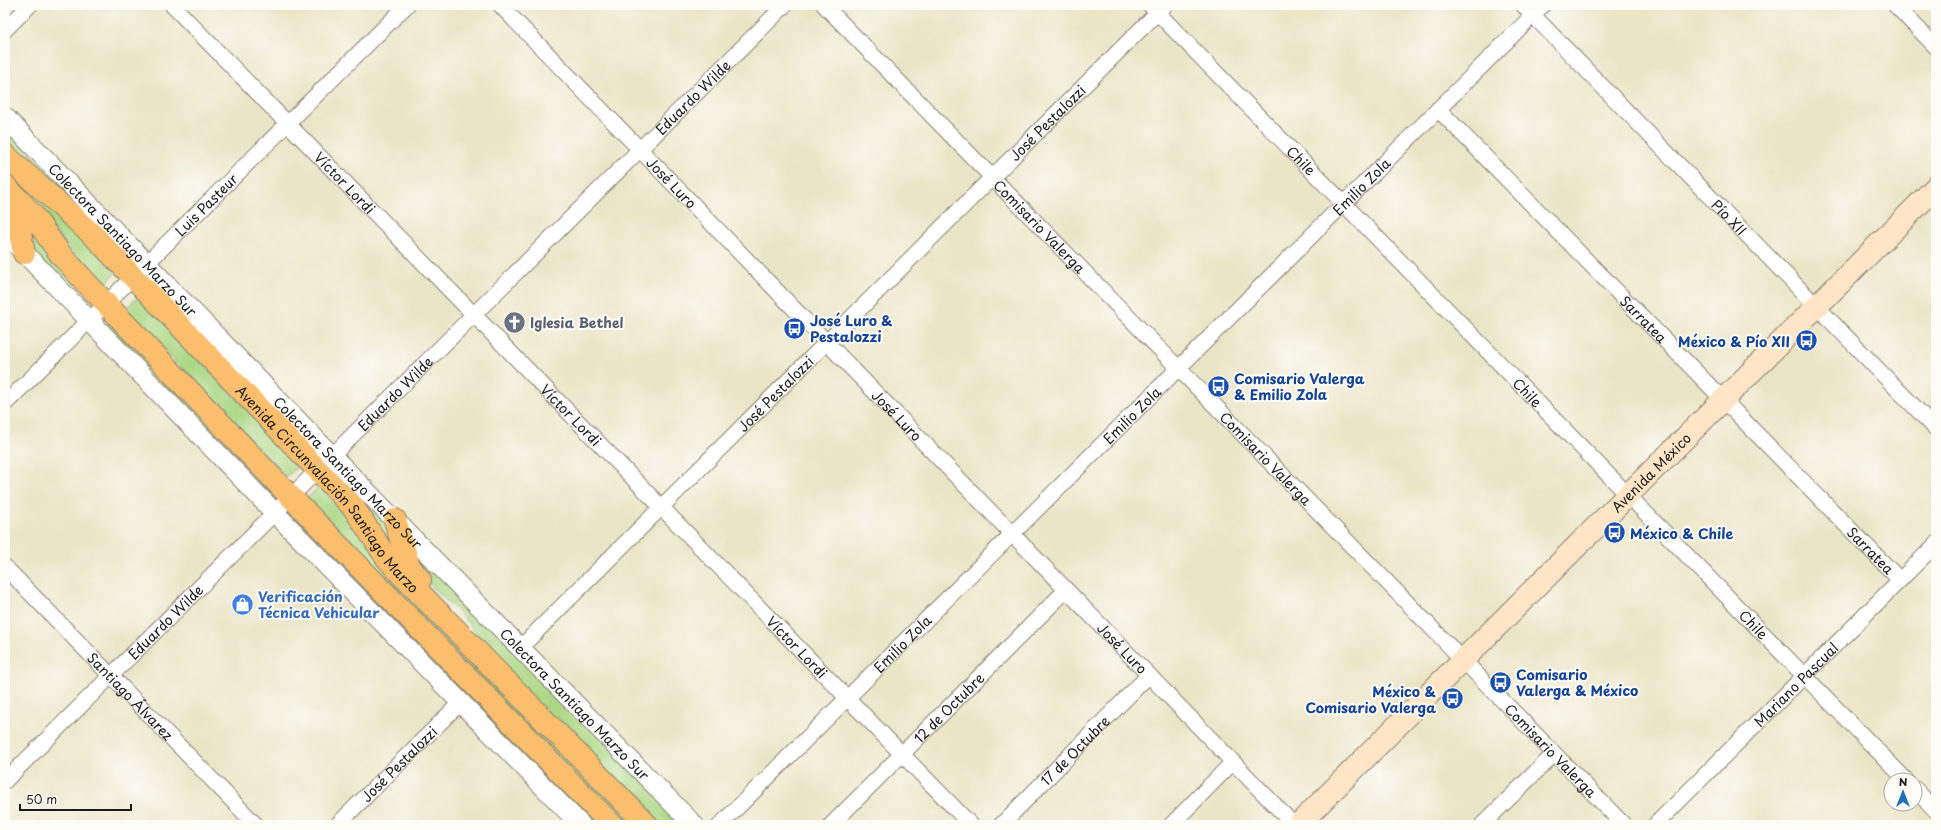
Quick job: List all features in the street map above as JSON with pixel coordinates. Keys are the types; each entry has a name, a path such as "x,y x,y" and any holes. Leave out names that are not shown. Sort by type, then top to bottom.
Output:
{"main road":[{"name":"Avenida Circunvalación Santiago Marzo","path":"5,155 88,230 140,270 324,463 382,550 396,568 647,825"},
{"name":"Avenida Circunvalación Santiago Marzo","path":"5,186 32,214 66,260 106,303 290,496 612,825"},
{"name":"Avenida México","path":"1298,825 1936,187"},
{"path":"5,197 15,212 24,253"},
{"path":"395,520 405,556 412,570 462,623 501,676"}],"street":[{"path":"5,30 30,5"},
{"name":"Víctor Lordi","path":"172,5 971,825"},
{"name":"Luis Pasteur","path":"5,404 406,5"},
{"name":"José Luro","path":"500,5 1294,825"},
{"name":"Eduardo Wilde","path":"5,781 785,5"},
{"name":"Comisario Valerga","path":"824,5 1624,825"},
{"path":"1895,5 1936,47"},
{"name":"José Pestalozzi","path":"521,647 992,178 1158,8"},
{"name":"Chile","path":"1158,8 1344,204 1898,772"},
{"name":"Emilio Zola","path":"720,825 1344,204 1438,109 1533,8"},
{"name":"Pío XII","path":"1533,8 1936,429"},
{"name":"Sarratea","path":"1438,109 1900,580"},
{"name":"Colectora Santiago Marzo Sur","path":"5,117 140,270"},
{"path":"5,233 274,512 580,825"},
{"name":"Colectora Santiago Marzo Sur","path":"324,463 395,520 694,825"},
{"name":"Mariano Pascual","path":"1655,825 1936,544"},
{"name":"Santiago Álvarez","path":"5,567 256,825"},
{"name":"12 de Octubre","path":"831,825 1066,590"},
{"name":"17 de Octubre","path":"1001,825 1149,675"},
{"name":"José Pestalozzi","path":"337,825 461,702"},
{"path":"1482,825 1554,754"},
{"path":"1171,825 1233,762"},
{"path":"1923,797 1936,811"}],"green space":[{"path":"5,127 104,230 5,145"},
{"path":"5,165 75,229 115,273 106,284 99,285 28,198 5,175"},
{"path":"23,219 89,300 84,304 36,256"},
{"path":"139,296 298,463 297,467 286,477 125,309"},
{"path":"109,322 271,489 269,493 107,326"},
{"path":"334,472 382,516 401,560"},
{"path":"319,487 637,825 623,825 310,507 307,498"},
{"path":"407,542 686,825 657,825 506,671 465,619 420,574"},
{"path":"319,546 358,577 601,825 589,825"}],"place":[{"name":"Iglesia Bethel","path":"515,322"},
{"name":"José Luro & Pestalozzi","path":"794,328"},
{"name":"México & Pío XII","path":"1806,341"},
{"name":"Comisario Valerga & Emilio Zola","path":"1219,386"},
{"name":"México & Chile","path":"1615,533"},
{"name":"Verificación Técnica Vehicular","path":"242,604"},
{"name":"Comisario Valerga & México","path":"1501,682"},
{"name":"México & Comisario Valerga","path":"1452,699"}]}
